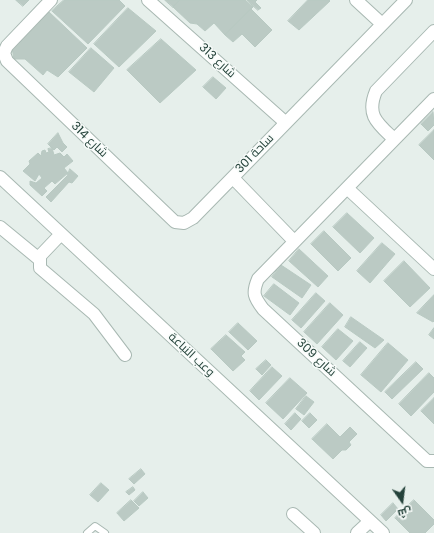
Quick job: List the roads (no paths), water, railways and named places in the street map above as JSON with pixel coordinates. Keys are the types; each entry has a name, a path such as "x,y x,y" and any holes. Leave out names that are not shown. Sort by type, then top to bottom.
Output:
{"street":[{"name":"شارع 314","path":"51,0 7,46 4,53 7,61 175,222 184,223 193,218 233,178"},
{"name":"شارع 313","path":"148,0 286,123"},
{"path":"356,0 382,24"},
{"name":"ساحة 301","path":"294,241 233,178 406,0"},
{"path":"394,138 373,116 371,103 376,91 434,31"},
{"path":"294,241 434,98"},
{"name":"وعب النباعة","path":"0,177 383,533"},
{"path":"347,188 434,269"},
{"path":"0,227 39,259"},
{"path":"61,234 42,253 39,259 39,264 42,271 94,314 125,355"},
{"name":"شارع 309","path":"294,241 258,278 254,288 255,298 269,314 427,461 434,461"},
{"path":"293,514 314,533"},
{"path":"357,533 370,521"}],"lane":[{"path":"87,533 95,526 105,533"}]}
